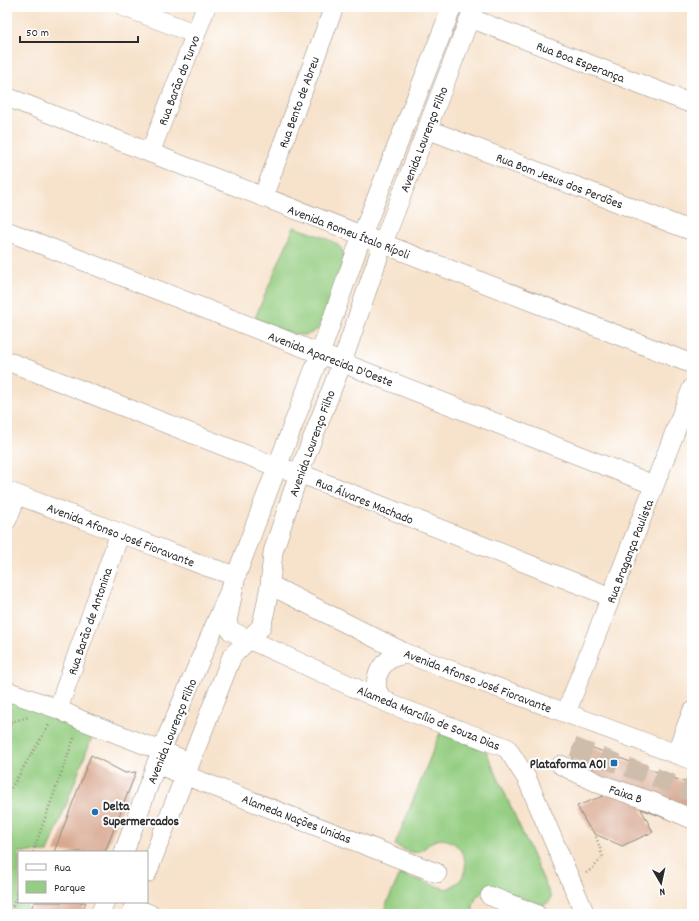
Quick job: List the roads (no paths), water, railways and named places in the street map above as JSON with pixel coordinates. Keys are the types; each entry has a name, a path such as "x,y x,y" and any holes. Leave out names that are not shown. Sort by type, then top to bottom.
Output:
{"street":[{"path":"125,7 196,34"},
{"name":"Rua Barão do Turvo","path":"150,153 206,7"},
{"name":"Rua Bento de Abreu","path":"263,197 334,7"},
{"name":"Avenida Lourenço Filho","path":"124,851 159,758 236,576 320,354 362,235 452,7"},
{"name":"Avenida Lourenço Filho","path":"148,870 232,656 261,627 270,586 273,552 299,473 342,363 383,243 472,12"},
{"name":"Rua Boa Esperança","path":"472,12 692,104"},
{"name":"Avenida Romeu Ítalo Rípoli","path":"7,97 692,364"},
{"name":"Rua Bom Jesus dos Perdões","path":"427,129 692,231"},
{"name":"Avenida Aparecida D'Oeste","path":"7,231 654,485"},
{"name":"Rua Álvares Machado","path":"7,361 277,466 299,473 611,597"},
{"name":"Rua Bragança Paulista","path":"566,713 692,388"},
{"path":"7,520 12,493"},
{"name":"Avenida Afonso José Fioravante","path":"12,493 204,566 236,576"},
{"name":"Rua Barão de Antonina","path":"58,709 120,533"},
{"name":"Alameda Marcílio de Souza Dias","path":"236,576 227,622 231,631 390,704 507,748 527,779 585,914"},
{"name":"Avenida Afonso José Fioravante","path":"270,586 407,654 684,756"},
{"path":"390,704 378,692 376,682 379,672 383,664 392,658 398,655 407,654"},
{"name":"Alameda Nações Unidas","path":"7,691 58,709 159,758 437,873"},
{"path":"684,756 692,712"},
{"name":"Faixa B","path":"561,765 600,784 653,802 692,819"},
{"path":"490,896 536,914"},
{"path":"100,914 105,903"}],"tunnel":[{"path":"573,747 692,792"}],"place":[{"name":"Plataforma A01","path":"614,763"},
{"name":"Delta Supermercados","path":"95,812"}]}
